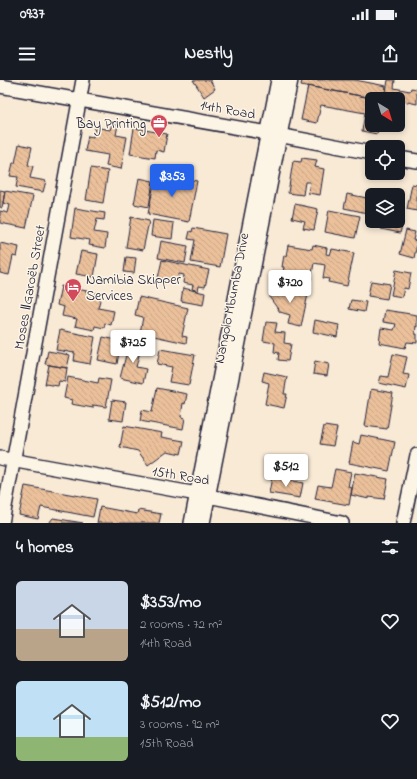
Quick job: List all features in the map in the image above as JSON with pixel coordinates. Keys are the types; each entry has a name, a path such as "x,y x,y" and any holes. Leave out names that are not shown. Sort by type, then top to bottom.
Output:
{"street":[{"name":"Moses ǁGaroëb Street","path":"2,523 83,80"},
{"name":"Nangolo Mbumba Drive","path":"274,134 278,80"},
{"name":"Nangolo Mbumba Drive","path":"191,523 202,495 274,134 291,80"},
{"name":"14th Road","path":"0,86 274,134 365,152"},
{"path":"405,159 417,161"},
{"path":"404,523 417,455"},
{"name":"15th Road","path":"0,458 14,462 202,495 342,523"},
{"name":"Nangolo Mbumba Drive","path":"202,495 203,523"}],"building":[{"path":"193,80 210,80 215,89 204,97"},
{"path":"302,80 355,80 386,86 385,92 365,92 365,97 301,85"},
{"path":"388,80 395,80 394,88 410,91 411,88 417,89 417,104 405,101 405,92 386,92"},
{"path":"308,86 365,97 365,113 321,105 317,123 301,120"},
{"path":"365,113 365,132 362,131"},
{"path":"112,124 118,125 116,135 127,137 121,169 106,166 108,155 85,151 88,136 93,137 95,127 110,130"},
{"path":"134,128 167,134 164,152 156,150 155,158 130,154"},
{"path":"367,132 377,132 377,134"},
{"path":"19,144 32,147 28,165 33,166 30,178 46,181 43,192 16,187 18,177 10,176 13,163 15,163"},
{"path":"302,158 317,160 315,167 324,169 320,195 308,193 310,182 305,182 303,195 288,193 293,161 301,162"},
{"path":"91,168 108,171 103,203 86,200"},
{"path":"156,173 197,181 189,222 148,214"},
{"path":"139,178 153,181 149,207 134,204"},
{"path":"412,184 417,185 417,211 407,209"},
{"path":"0,190 5,191 2,208 0,207"},
{"path":"5,191 33,196 26,228 0,223 0,211 8,213 10,205 3,203"},
{"path":"347,194 365,198 365,212 344,208"},
{"path":"295,204 318,209 314,230 303,228 305,221 292,218"},
{"path":"75,208 105,213 104,220 97,219 94,232 107,234 105,248 89,245 90,240 71,237"},
{"path":"329,210 360,216 355,238 325,232"},
{"path":"131,217 149,221 143,250 126,247"},
{"path":"153,220 174,223 172,239 151,236"},
{"path":"193,228 226,234 220,267 191,262 195,240 188,239 190,231 192,232"},
{"path":"381,228 401,228 400,233"},
{"path":"406,230 415,232 413,240 417,241 417,244 414,258 400,254"},
{"path":"161,241 188,246 185,263 158,258"},
{"path":"0,243 19,247 17,257 13,256 9,275 0,273"},
{"path":"288,245 312,249 313,245 327,248 326,254 330,255 332,249 354,253 347,286 328,282 329,279 323,278 325,265 314,263 311,280 296,277 295,279 282,277 284,255 286,256"},
{"path":"81,251 98,254 94,277 76,274"},
{"path":"126,257 136,258 134,273 124,272"},
{"path":"162,260 209,270 205,287 199,286 198,291 192,289 193,285 183,283 184,275 179,274 177,282 158,278"},
{"path":"396,270 411,273 408,289 404,288 402,297 391,295"},
{"path":"371,281 390,284 387,299 368,296"},
{"path":"61,286 97,293 100,300 98,308 114,311 111,325 105,323 104,328 95,326 94,330 75,326 77,319 62,316 64,307 57,305"},
{"path":"273,286 308,294 301,327 288,324 290,315 280,312 270,298"},
{"path":"183,288 205,293 203,305 181,301"},
{"path":"139,297 188,308 182,336 187,337 186,343 140,333 143,317 135,315"},
{"path":"351,300 366,302 364,312 349,309"},
{"path":"385,310 417,315 417,327 416,326 415,334 417,334 417,343 407,342 405,348 379,343 381,328 394,330 396,324 383,322"},
{"path":"315,320 339,325 337,337 313,332"},
{"path":"266,322 277,323 275,332 285,333 284,343 291,344 288,361 278,360 279,353 274,352 275,343 263,341"},
{"path":"60,330 95,337 90,364 74,361 75,353 56,350"},
{"path":"103,337 121,341 117,364 98,360"},
{"path":"130,340 142,343 136,367 146,369 143,383 120,378"},
{"path":"160,349 195,355 189,385 169,382 172,367 157,364"},
{"path":"48,351 70,355 67,368 45,364"},
{"path":"393,354 407,357 403,374 409,375 406,389 379,383 381,376 388,377"},
{"path":"315,361 329,364 327,376 313,374"},
{"path":"49,365 67,368 65,382 59,381 58,386 45,384"},
{"path":"264,372 287,377 284,394 287,394 284,408 265,404 269,383 262,381"},
{"path":"68,377 98,383 99,378 111,380 106,407 93,405 93,408 71,404 72,400 64,398"},
{"path":"157,388 187,394 185,404 183,403 181,417 185,418 183,429 140,421 142,410 152,412"},
{"path":"371,389 393,393 387,429 365,426"},
{"path":"112,400 126,402 123,421 109,419"},
{"path":"124,426 162,433 161,437 184,441 181,454 167,451 148,465 138,451 120,447"},
{"path":"324,426 337,428 333,446 320,444"},
{"path":"361,435 395,442 389,471 349,463 353,442 359,444"},
{"path":"335,469 351,472 348,487 352,488 349,505 315,499 318,485 331,487"},
{"path":"355,473 388,479 384,499 369,497 369,499 351,495"},
{"path":"272,477 303,483 300,498 269,493"},
{"path":"25,486 97,499 93,517 41,507 38,519 19,515"},
{"path":"100,507 137,514 138,510 161,514 159,523 97,523"},
{"path":"53,518 83,523 49,523"}],"place":[{"name":"Bay Printing","path":"159,138"},
{"name":"Namibia Skipper Services","path":"73,302"}]}
